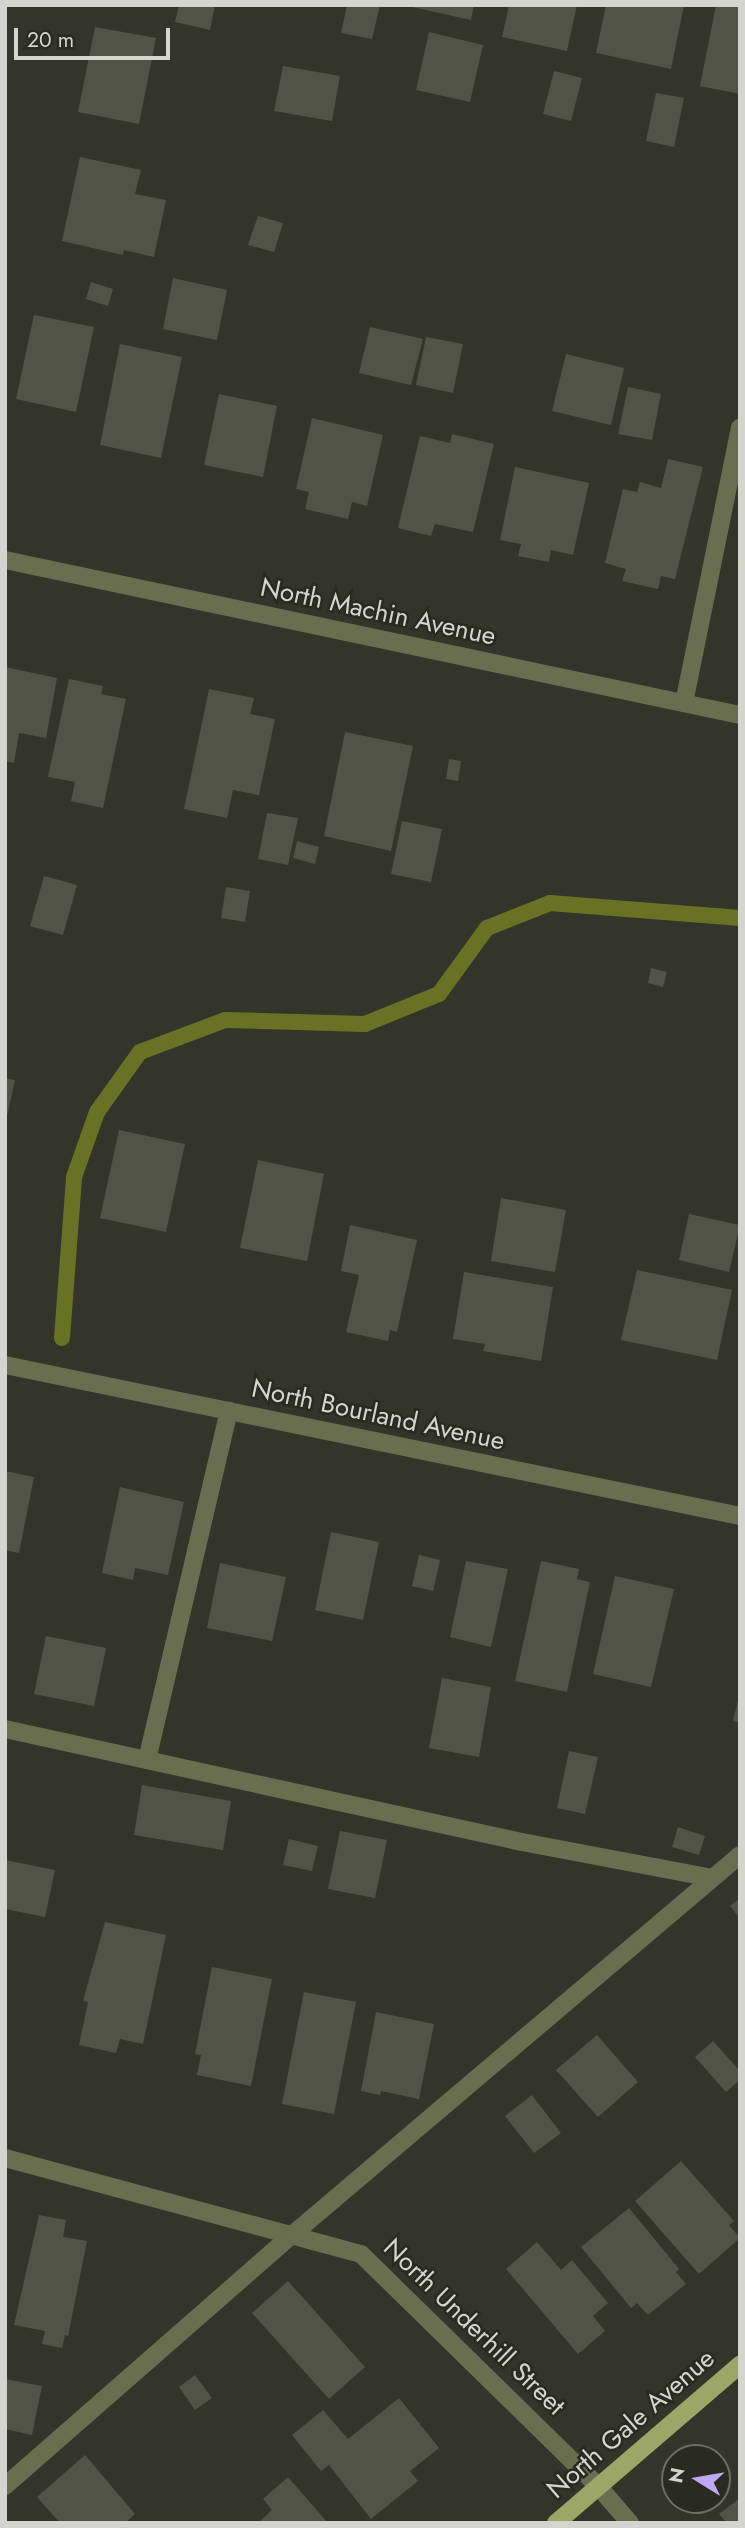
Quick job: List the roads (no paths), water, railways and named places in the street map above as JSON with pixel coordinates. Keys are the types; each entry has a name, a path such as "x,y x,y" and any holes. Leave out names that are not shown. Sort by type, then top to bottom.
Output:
{"main road":[{"name":"North Gale Avenue","path":"556,2523 740,2365"}],"street":[{"path":"684,703 740,428"},
{"name":"North Machin Avenue","path":"5,560 740,715"},
{"name":"North Bourland Avenue","path":"5,1365 740,1516"},
{"path":"147,1760 229,1411"},
{"path":"5,1729 522,1842 712,1878"},
{"path":"5,2486 292,2235 740,1855"},
{"name":"North Underhill Street","path":"5,2158 361,2254 598,2486 630,2523"}],"waterway":[{"path":"62,1338 74,1177 97,1112 140,1052 225,1020 365,1024 439,994 487,928 550,903 740,918"}]}
